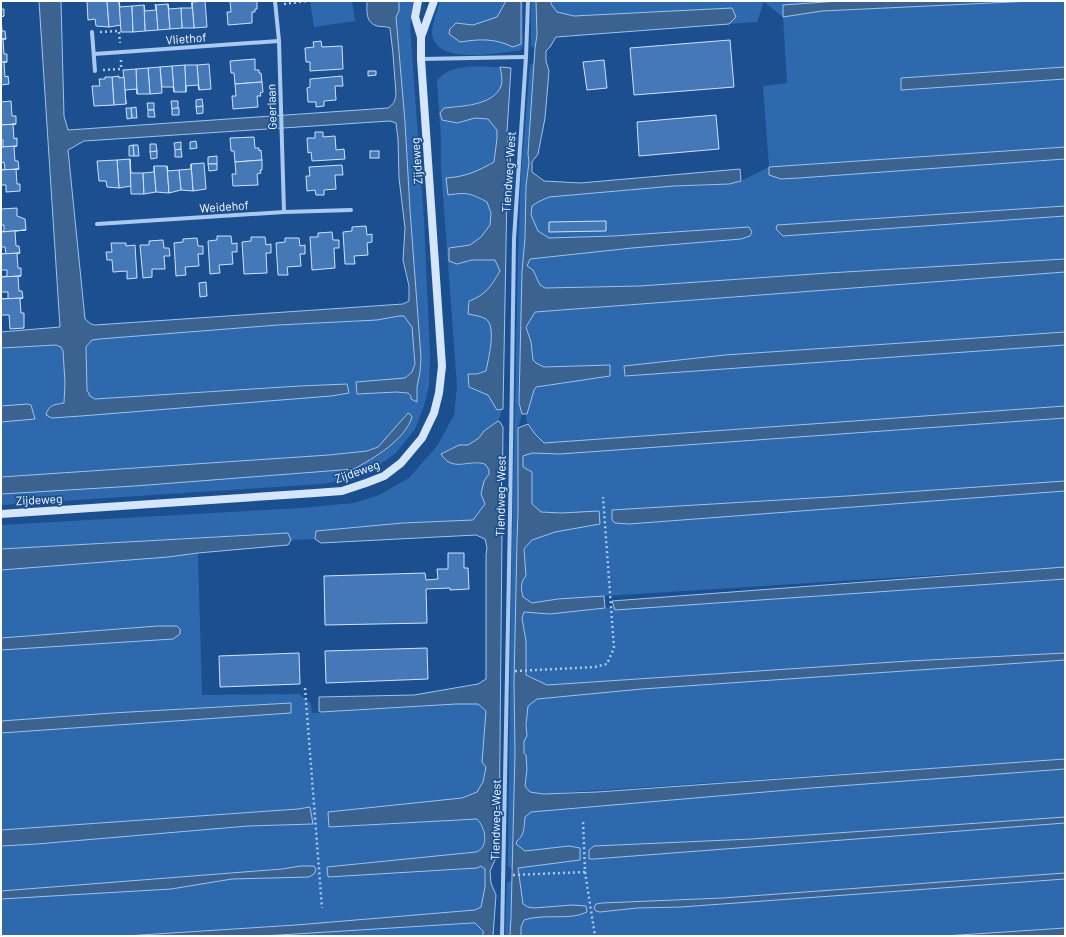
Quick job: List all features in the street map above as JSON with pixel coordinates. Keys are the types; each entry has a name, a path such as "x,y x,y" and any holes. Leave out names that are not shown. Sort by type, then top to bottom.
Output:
{"main road":[{"name":"Zijdeweg","path":"1,514 263,498 342,491 384,476 401,463 422,438 434,413 439,393 442,366 421,59 421,38 415,17 418,1"},
{"name":"Zijdeweg","path":"421,38 434,1"}],"street":[{"name":"Tiendweg-West","path":"502,936 510,547 514,240 526,57 528,1"},
{"name":"Geerlaan","path":"275,3 279,41 284,212"},
{"path":"92,32 95,71"},
{"name":"Vliethof","path":"94,54 279,41"},
{"path":"421,59 526,57"},
{"name":"Weidehof","path":"97,224 284,212 352,210"}],"path":[{"path":"275,3 307,1"},
{"path":"507,671 595,668 607,664 614,648 603,498"},
{"path":"305,688 322,908"},
{"path":"584,821 585,872 595,936"},
{"path":"504,875 585,872"}],"shaded area":[{"path":"39,1 61,1 64,116 68,130 388,108 394,102 396,94 390,28 377,26 370,22 367,1 399,1 399,11 396,17 405,122 421,358 417,387 417,402 411,399 411,396 408,393 396,392 357,394 356,382 405,378 412,372 415,364 412,327 404,316 399,316 377,320 278,325 92,340 86,347 87,390 90,396 95,399 347,384 349,393 331,396 52,418 46,415 50,407 64,403 65,383 63,351 61,347 56,345 1,348 1,332 60,327","holes":["390,121 396,123 399,178 405,228 403,260 409,286 409,301 403,304 95,325 91,324 85,319 68,150 84,141"]},
{"path":"310,1 352,1 355,21 314,27"},
{"path":"399,1 413,1 410,26 424,219 430,355 429,386 424,406 415,429 396,453 371,471 348,479 322,484 1,505 1,494 376,457 400,436 411,421 405,415 386,440 373,449 361,453 1,477 1,422 34,419 31,405 1,406 1,348 56,345 61,347 63,351 65,383 64,403 51,405 300,386 94,399 90,396 87,390 86,347 92,340 99,339 278,325 377,320 404,316 412,327 415,364 412,372 405,378 357,382 357,394 396,392 408,393 411,396 418,398 417,387 421,358 405,122 396,17 399,11"},
{"path":"440,1 523,1 523,47 521,50 516,51 481,55 455,54 444,50 436,44 432,34"},
{"path":"506,1 521,1 521,44 513,47 500,42 487,40 460,42 449,34 450,29 456,23 473,25 497,17"},
{"path":"531,1 536,1 537,35 535,48 531,46"},
{"path":"536,1 551,1 551,4 557,12 574,16 732,8 736,17 729,24 556,37 546,51 546,61 549,71 545,118 538,154 532,162 532,172 544,181 580,183 740,169 741,181 729,184 674,186 549,197 532,206 531,215 538,231 549,238 614,236 749,227 752,232 750,236 741,239 632,248 530,259 527,266 533,270 540,285 545,288 640,286 1065,259 1065,272 535,312 526,327 531,342 533,360 536,363 544,367 610,365 610,376 536,387 527,414 522,414 519,403 522,272 525,238 526,186 529,162 528,154 537,35"},
{"path":"551,1 839,1 784,5 783,17 764,2 757,22 729,24 735,17 731,8 574,16 557,12 551,4"},
{"path":"839,1 1033,1 822,11 783,17 783,5"},
{"path":"1033,1 1065,1 1065,67 901,78 902,89 1065,79 1065,147 769,167 763,86 787,83 783,17 822,11"},
{"path":"534,63 522,272 519,403 522,414 518,428 518,513 514,684 515,752 512,869 508,866 511,598 518,257 521,174 530,65"},
{"path":"475,66 500,67 502,84 497,93 491,98 476,104 444,108 442,120 457,123 475,118 488,119 497,130 494,162 471,173 447,178 464,192 487,202 491,213 490,225 481,237 470,245 449,248 467,262 472,260 495,260 500,271 486,292 479,298 476,316 488,320 490,325 492,338 486,371 477,374 468,374 469,387 484,392 488,395 497,410 503,409 498,421 484,431 479,438 468,445 459,445 441,454 451,463 461,465 479,463 485,464 489,470 489,474 484,481 485,504 473,520 403,523 316,531 315,539 291,540 288,533 1,549 1,525 300,508 354,503 379,495 409,478 437,446 454,415 457,386 441,169 441,139 437,81 443,75 457,68"},
{"path":"500,67 511,68 507,132 503,409 497,410 488,395 469,387 468,374 477,374 486,371 490,352 491,329 486,319 468,314 469,301 484,293 500,271 495,260 472,260 457,264 449,261 449,248 470,245 481,237 490,225 491,213 487,202 476,197 468,194 448,195 446,178 471,173 494,162 497,130 488,119 475,118 457,123 442,120 440,113 444,108 476,104 491,98 497,93 502,84"},
{"path":"1065,67 1065,79 901,90 901,78"},
{"path":"1065,147 1065,159 781,179 769,175 769,167"},
{"path":"1065,159 1065,206 777,225 776,229 783,236 1065,216 1065,259 640,286 545,288 540,286 533,270 527,266 529,259 632,248 741,239 614,236 549,238 538,231 531,215 532,206 549,197 674,186 729,184 741,181 769,167 781,179"},
{"path":"1065,206 1065,216 783,236 776,229 777,225"},
{"path":"1065,272 1065,332 725,355 624,366 625,376 1065,345 1065,406 544,443 535,434 526,420 529,403 536,387 610,376 610,365 544,367 536,363 533,360 526,327 535,312"},
{"path":"1065,332 1065,345 625,376 624,366 725,355"},
{"path":"31,405 35,419 1,422 1,406"},
{"path":"1065,406 1065,418 560,454 532,453 523,456 523,467 532,472 532,504 541,512 561,513 599,511 600,524 555,532 532,540 524,549 526,576 522,583 522,591 523,597 532,603 558,599 604,596 605,608 550,614 524,612 522,618 526,641 526,675 547,685 909,661 1065,653 1065,660 642,689 537,699 528,706 526,725 527,736 524,741 524,753 526,755 527,769 525,786 530,792 543,794 597,792 1065,759 1065,769 812,788 531,812 525,817 523,833 516,844 525,851 569,846 580,848 580,860 518,868 523,904 534,908 572,905 586,906 587,912 573,916 540,917 524,920 521,927 521,936 510,936 515,752 514,684 518,513 518,428 528,424 544,443"},
{"path":"408,413 412,417 403,433 396,441 379,454 354,469 135,486 1,494 1,477 329,455 367,451 378,447"},
{"path":"1065,418 1065,481 613,510 612,520 629,524 1065,491 1065,567 558,599 532,603 523,597 521,590 525,565 524,549 532,540 555,532 561,513 541,512 532,504 532,472 523,467 523,456 532,453 560,454"},
{"path":"498,421 503,427 499,851 490,871 491,883 496,895 493,936 483,936 483,931 475,923 472,923 263,936 125,936 296,925 475,910 481,907 485,887 485,869 481,866 477,868 328,877 327,867 476,852 483,846 485,841 484,832 477,819 329,827 328,812 462,798 477,792 483,782 486,767 482,762 486,711 478,704 456,704 321,712 319,711 319,697 414,695 478,684 486,679 487,548 485,539 476,535 321,543 315,539 316,531 403,523 473,520 485,504 481,494 484,481 489,474 489,470 485,464 451,463 441,454 459,445 468,445 479,438 484,431"},
{"path":"1065,481 1065,491 629,524 615,523 612,520 612,510"},
{"path":"288,533 291,540 288,545 168,557 1,570 1,549"},
{"path":"198,553 202,695 299,694 311,704 312,713 456,704 478,704 486,712 482,762 486,767 483,782 477,792 462,798 328,812 330,827 477,819 484,832 485,841 483,846 476,852 327,867 328,877 481,866 485,869 485,887 481,907 475,910 296,925 125,936 1,936 1,899 171,889 314,866 1,891 1,846 248,826 313,824 310,807 1,830 1,733 291,713 290,703 1,721 1,650 173,639 158,626 1,638 1,570 168,557"},
{"path":"1065,567 1065,579 615,610 612,601"},
{"path":"1065,577 1065,653 909,661 547,685 526,675 526,641 522,618 524,612 550,614 605,608"},
{"path":"158,626 177,626 180,629 180,634 173,639 1,650 1,638"},
{"path":"1065,660 1065,759 543,794 530,792 525,787 527,769 524,754 524,741 527,736 527,711 528,706 537,699 642,689"},
{"path":"291,703 291,713 1,733 1,721"},
{"path":"1065,769 1065,817 751,839 594,846 589,859 1065,823 1065,873 723,898 596,904 600,912 637,908 681,907 1065,879 1065,928 944,936 521,936 521,927 524,920 535,917 580,916 528,907 523,904 518,868 580,860 580,848 568,846 525,851 516,844 517,840 524,831 525,817 531,812 812,788"},
{"path":"310,807 313,824 248,826 1,846 1,830"},
{"path":"1065,817 1065,823 589,859 589,850 594,846 751,839"},
{"path":"301,866 314,866 316,870 314,874 309,877 232,879 171,889 1,899 1,891 282,869"},
{"path":"1065,873 1065,879 681,907 637,908 600,912 596,911 594,908 596,904 602,903 723,898"},
{"path":"512,881 510,936 505,936 507,882"},
{"path":"475,923 483,932 483,936 263,936"},
{"path":"1065,928 1065,936 944,936"}],"building":[{"path":"87,1 107,1 109,27 96,26 95,19 88,20"},
{"path":"107,1 119,1 121,25 109,27"},
{"path":"119,1 120,7 132,6 133,32 121,32"},
{"path":"205,1 207,27 194,28 192,2"},
{"path":"230,1 257,1 257,9 255,9 255,12 252,12 252,23 228,25 227,12 231,12"},
{"path":"192,2 194,28 182,28 181,8 192,8"},
{"path":"155,4 156,5 158,30 145,31 144,5 145,11 156,10"},
{"path":"168,4 170,29 158,30 156,5"},
{"path":"168,4 169,9 181,8 182,28 170,29"},
{"path":"144,5 145,31 133,32 132,6"},
{"path":"1,9 4,9 4,16 1,17"},
{"path":"1,17 2,31 5,31 6,39 1,39"},
{"path":"1,39 3,39 4,54 7,54 7,62 1,62"},
{"path":"730,40 734,87 634,95 630,48"},
{"path":"321,41 322,47 342,46 343,69 310,71 310,62 306,62 305,48 314,47 313,42"},
{"path":"255,59 255,70 259,70 259,73 261,73 262,82 235,84 234,73 231,73 230,61"},
{"path":"604,60 607,88 587,90 583,62"},
{"path":"1,62 4,62 5,77 8,76 9,84 1,85"},
{"path":"209,64 211,89 199,90 197,65"},
{"path":"185,65 186,92 174,92 172,66"},
{"path":"185,65 197,65 199,90 198,85 186,86 186,92"},
{"path":"172,66 174,92 173,87 162,87 160,67"},
{"path":"160,67 162,93 150,94 148,68"},
{"path":"148,68 150,94 137,94 136,69"},
{"path":"136,69 137,89 125,90 126,104 123,70"},
{"path":"368,71 376,71 376,75 368,76"},
{"path":"119,76 119,78 124,77 126,104 114,105 112,77"},
{"path":"342,76 343,86 335,86 336,100 324,101 324,106 316,107 316,102 308,102 307,88 310,87 310,79"},
{"path":"105,77 112,77 114,105 94,106 92,86 100,86 99,79 105,79"},
{"path":"262,82 263,92 260,93 261,96 257,96 258,107 233,109 232,96 236,96 235,84"},
{"path":"202,99 203,106 196,107 196,100"},
{"path":"11,101 12,116 16,116 16,124 1,125 1,102"},
{"path":"171,101 178,101 178,108 172,109"},
{"path":"147,103 154,103 154,110 148,110"},
{"path":"203,106 203,113 197,114 196,107"},
{"path":"136,107 137,118 132,118 131,108"},
{"path":"126,108 131,108 132,118 127,119"},
{"path":"179,108 179,115 172,115 172,109"},
{"path":"148,110 154,110 155,117 148,117"},
{"path":"716,115 719,149 639,156 637,122"},
{"path":"13,124 14,139 17,138 17,146 3,147 3,140 1,140 1,125"},
{"path":"315,132 323,132 323,137 335,136 336,150 344,149 345,159 312,161 311,152 308,153 307,138 315,138"},
{"path":"254,137 255,148 259,148 259,151 261,150 262,160 235,162 234,151 231,151 230,138"},
{"path":"196,141 197,148 190,149 190,142"},
{"path":"181,142 181,149 175,150 174,143"},
{"path":"150,144 156,144 157,151 150,152"},
{"path":"133,145 138,145 139,156 134,156"},
{"path":"133,145 134,156 129,156 129,146"},
{"path":"17,146 14,147 15,161 18,161 19,169 1,170 5,169 4,162 1,163 1,147"},
{"path":"181,149 182,157 175,157 175,150"},
{"path":"157,151 157,158 151,159 150,152"},
{"path":"370,151 379,151 379,158 370,158"},
{"path":"217,156 217,164 208,164 208,157"},
{"path":"130,159 131,186 119,188 117,160"},
{"path":"130,159 131,173 143,173 144,194 131,194"},
{"path":"117,160 119,188 107,187 106,181 99,181 97,161"},
{"path":"262,160 262,170 260,170 261,173 257,174 258,185 233,186 232,174 236,174 235,162"},
{"path":"204,163 206,189 193,191 191,164"},
{"path":"191,164 193,191 181,190 179,170 191,169"},
{"path":"208,164 217,164 217,170 209,171"},
{"path":"342,165 343,175 335,175 336,189 324,190 324,195 316,195 315,190 307,191 306,176 310,176 309,167"},
{"path":"154,166 156,192 144,194 143,173 154,172"},
{"path":"154,166 167,166 169,193 156,192"},
{"path":"167,166 168,171 179,170 181,190 169,193"},
{"path":"16,169 17,184 20,184 20,191 6,192 6,185 1,185 1,170"},
{"path":"17,208 17,216 25,219 26,230 1,232 4,231 4,225 1,225 1,209"},
{"path":"606,221 606,231 549,232 549,222"},
{"path":"366,226 367,235 372,234 372,242 367,243 368,255 354,256 355,264 345,264 343,232 352,231 352,227"},
{"path":"26,230 15,231 16,246 19,246 20,253 6,254 5,247 1,247 1,232"},
{"path":"332,232 333,240 339,240 339,248 334,248 335,268 312,270 310,237 318,237 318,233"},
{"path":"217,236 231,236 232,244 237,243 237,252 232,252 233,264 219,265 220,273 210,274 208,241 217,240"},
{"path":"251,237 265,237 266,245 271,244 271,253 266,253 267,273 244,274 242,242 251,241"},
{"path":"197,238 198,246 203,246 203,254 198,254 199,266 185,267 186,275 176,276 174,243 183,242 183,239"},
{"path":"285,238 299,238 300,246 305,245 305,254 300,254 301,266 287,267 288,275 278,275 276,243 285,242"},
{"path":"163,240 164,248 169,248 170,256 164,256 165,269 152,269 152,277 143,278 140,245 149,245 149,241"},
{"path":"111,243 126,243 126,246 135,245 137,278 127,279 127,271 113,272 112,260 107,260 106,252 112,252"},
{"path":"20,253 17,254 18,268 21,268 21,276 1,277 7,276 7,270 1,270 1,254"},
{"path":"18,276 19,291 22,291 23,298 8,299 8,292 1,292 1,277"},
{"path":"206,282 207,296 200,297 199,283"},
{"path":"23,298 20,299 21,313 24,313 24,328 10,329 9,315 1,315 1,299"},
{"path":"448,553 464,553 464,568 468,568 469,589 426,589 427,623 325,625 324,576 425,573 426,580 438,579 437,569 448,569"},
{"path":"427,648 428,679 326,683 325,651"},
{"path":"299,653 300,684 220,687 219,656"}]}
